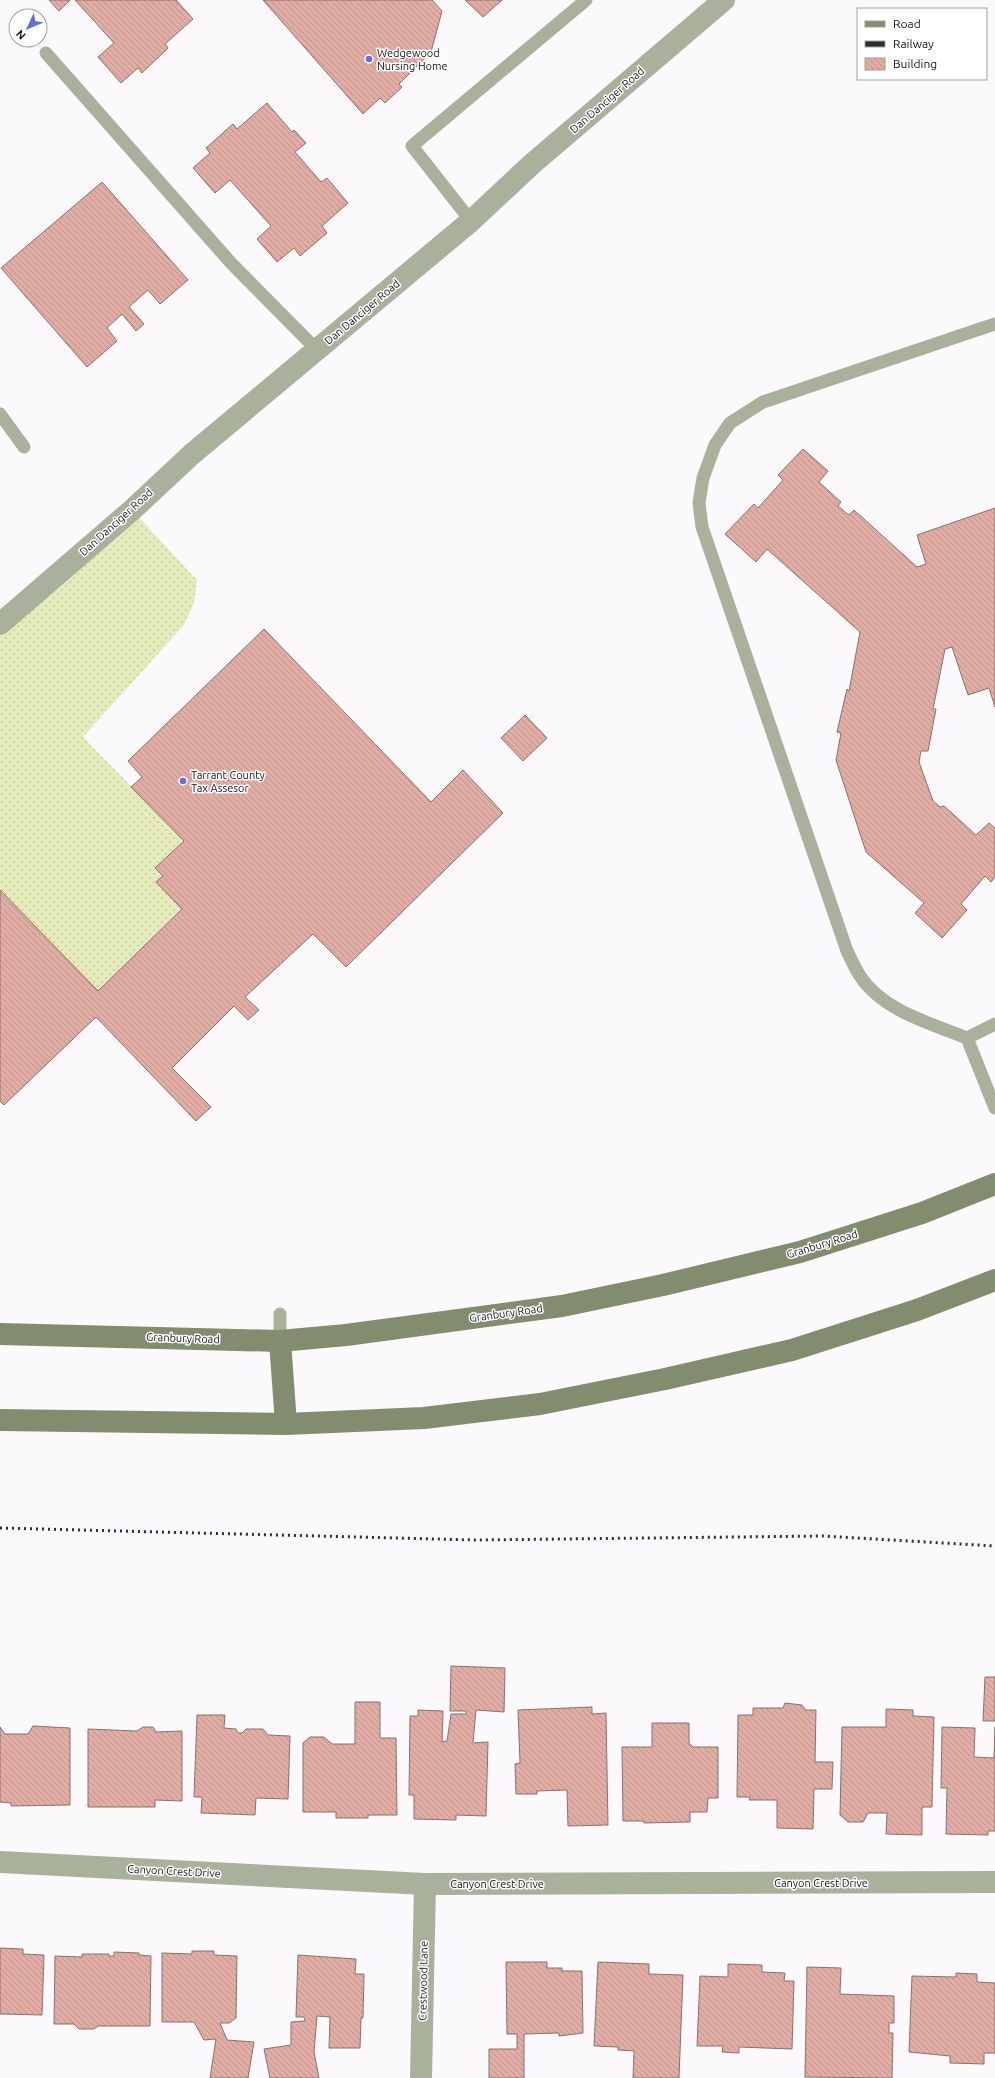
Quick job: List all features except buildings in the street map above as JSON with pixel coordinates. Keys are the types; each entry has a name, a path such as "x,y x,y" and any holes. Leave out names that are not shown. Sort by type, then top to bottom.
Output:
{"main road":[{"name":"Granbury Road","path":"0,1334 280,1341 346,1335 562,1306 663,1285 800,1252 922,1212 995,1184"},
{"path":"0,1420 286,1424 439,1416 540,1404 665,1379 792,1350 917,1310 995,1280"},
{"path":"280,1341 286,1424"}],"street":[{"name":"Dan Danciger Road","path":"0,624 132,510 192,454 471,221 532,164 724,0"},
{"name":"Canyon Crest Drive","path":"0,1862 425,1884 995,1882"},
{"name":"Crestwood Lane","path":"421,2078 425,1884"}],"lane":[{"path":"471,221 412,146 586,0"},
{"path":"46,54 231,263 317,350"},
{"path":"995,324 763,402 730,423 715,445 703,478 699,504 702,527 850,957 860,976 878,997 900,1010 967,1038 995,1108"},
{"path":"0,414 24,447"},
{"path":"967,1038 995,1024"},
{"path":"280,1314 280,1341"}],"green space":[{"path":"132,510 197,580 194,603 184,625 83,737 184,841 156,868 163,876 156,882 182,909 98,991 0,890 0,624"}],"railway":[{"path":"0,1528 476,1540 823,1536 995,1546"}],"place":[{"name":"Wedgewood Nursing Home","path":"369,59"},
{"name":"Tarrant County Tax Assesor","path":"183,781"}]}
